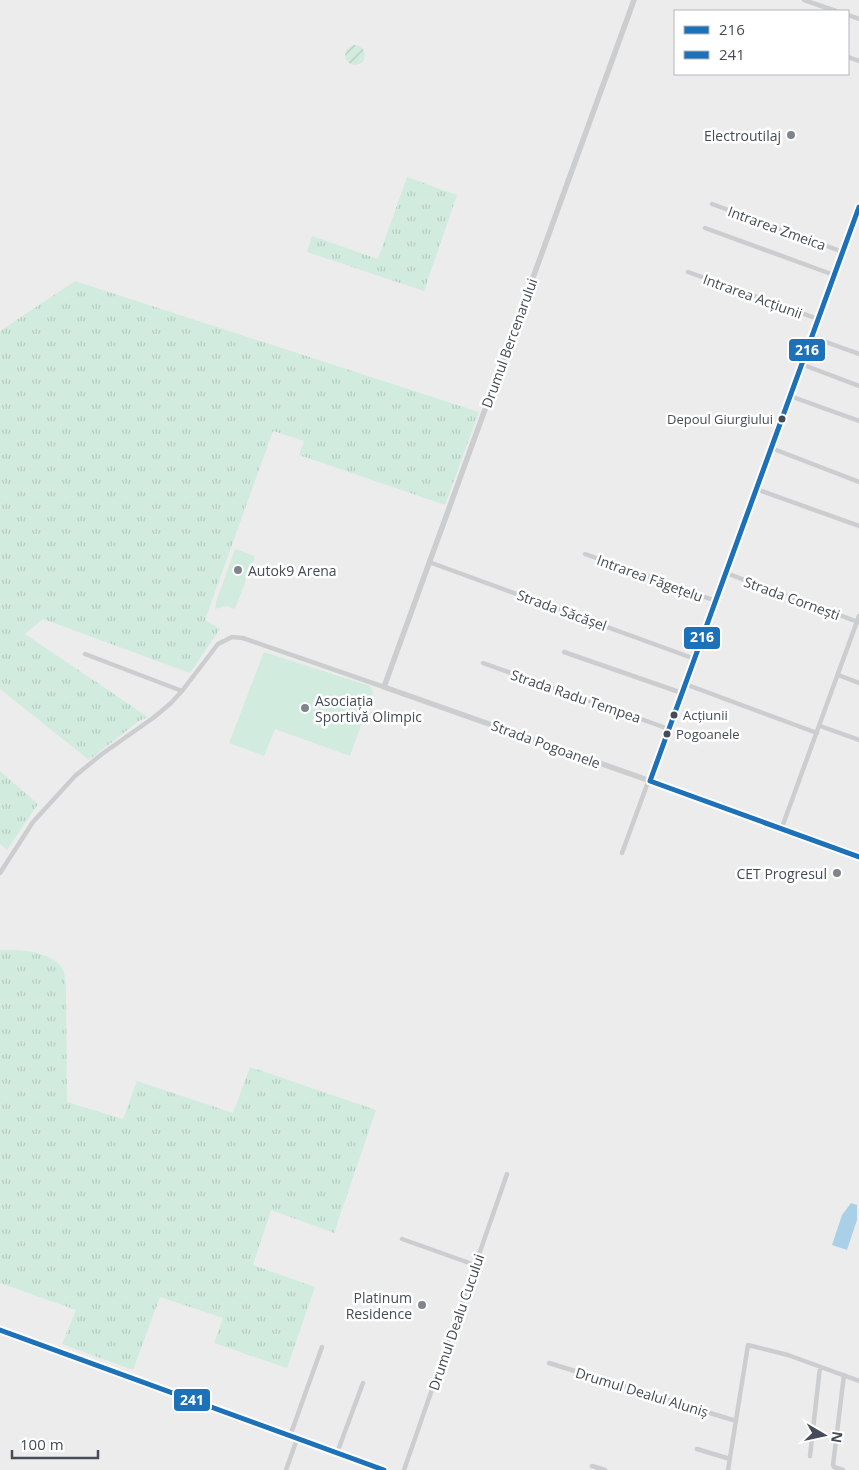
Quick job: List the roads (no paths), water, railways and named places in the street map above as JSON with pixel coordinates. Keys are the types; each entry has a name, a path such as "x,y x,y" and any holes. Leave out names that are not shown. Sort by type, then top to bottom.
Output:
{"street":[{"name":"Drumul Bercenarului","path":"384,687 634,0"},
{"path":"804,0 833,10"},
{"name":"Intrarea Zmeica","path":"712,204 843,252"},
{"path":"622,853 834,275 857,220 859,207"},
{"path":"704,228 834,275"},
{"name":"Intrarea Acțiunii","path":"688,272 818,320"},
{"path":"812,336 859,354"},
{"path":"801,364 859,386"},
{"path":"790,396 859,421"},
{"path":"771,448 859,482"},
{"path":"756,489 859,526"},
{"name":"Intrarea Făgețelu","path":"585,554 716,601"},
{"name":"Strada Săcășel","path":"429,562 694,659"},
{"name":"Strada Cornești","path":"726,573 858,622"},
{"path":"781,830 859,616"},
{"name":"Strada Pogoanele","path":"182,691 218,644 232,637 248,640 650,781 859,857"},
{"path":"564,652 682,693"},
{"path":"0,873 30,826 64,787 86,766 158,714 182,691 85,654"},
{"name":"Strada Radu Tempea","path":"483,664 669,729"},
{"path":"838,675 859,683"},
{"path":"685,684 817,733"},
{"path":"820,726 859,740"},
{"name":"Drumul Dealu Cucului","path":"404,1470 507,1174"},
{"path":"402,1239 475,1265"},
{"path":"0,1330 384,1470"},
{"path":"728,1470 748,1345 786,1355 859,1381"},
{"path":"290,1436 322,1347"},
{"name":"Drumul Dealul Aluniș","path":"549,1363 736,1421"},
{"path":"810,1456 820,1367"},
{"path":"843,1470 833,1465 844,1376"},
{"path":"337,1453 363,1384"},
{"path":"286,1470 298,1439"},
{"path":"697,1449 730,1459"},
{"path":"592,1466 605,1470"}],"water":[{"path":"851,1203 857,1205 857,1220 847,1250 832,1245 842,1215"}],"place":[{"name":"Electroutilaj","path":"791,135"},
{"name":"Depoul Giurgiului","path":"782,419"},
{"name":"Autok9 Arena","path":"238,570"},
{"name":"Asociația Sportivă Olimpic","path":"305,708"},
{"name":"Acțiunii","path":"674,715"},
{"name":"Pogoanele","path":"667,734"},
{"name":"CET Progresul","path":"837,873"},
{"name":"Platinum Residence","path":"422,1305"}]}
